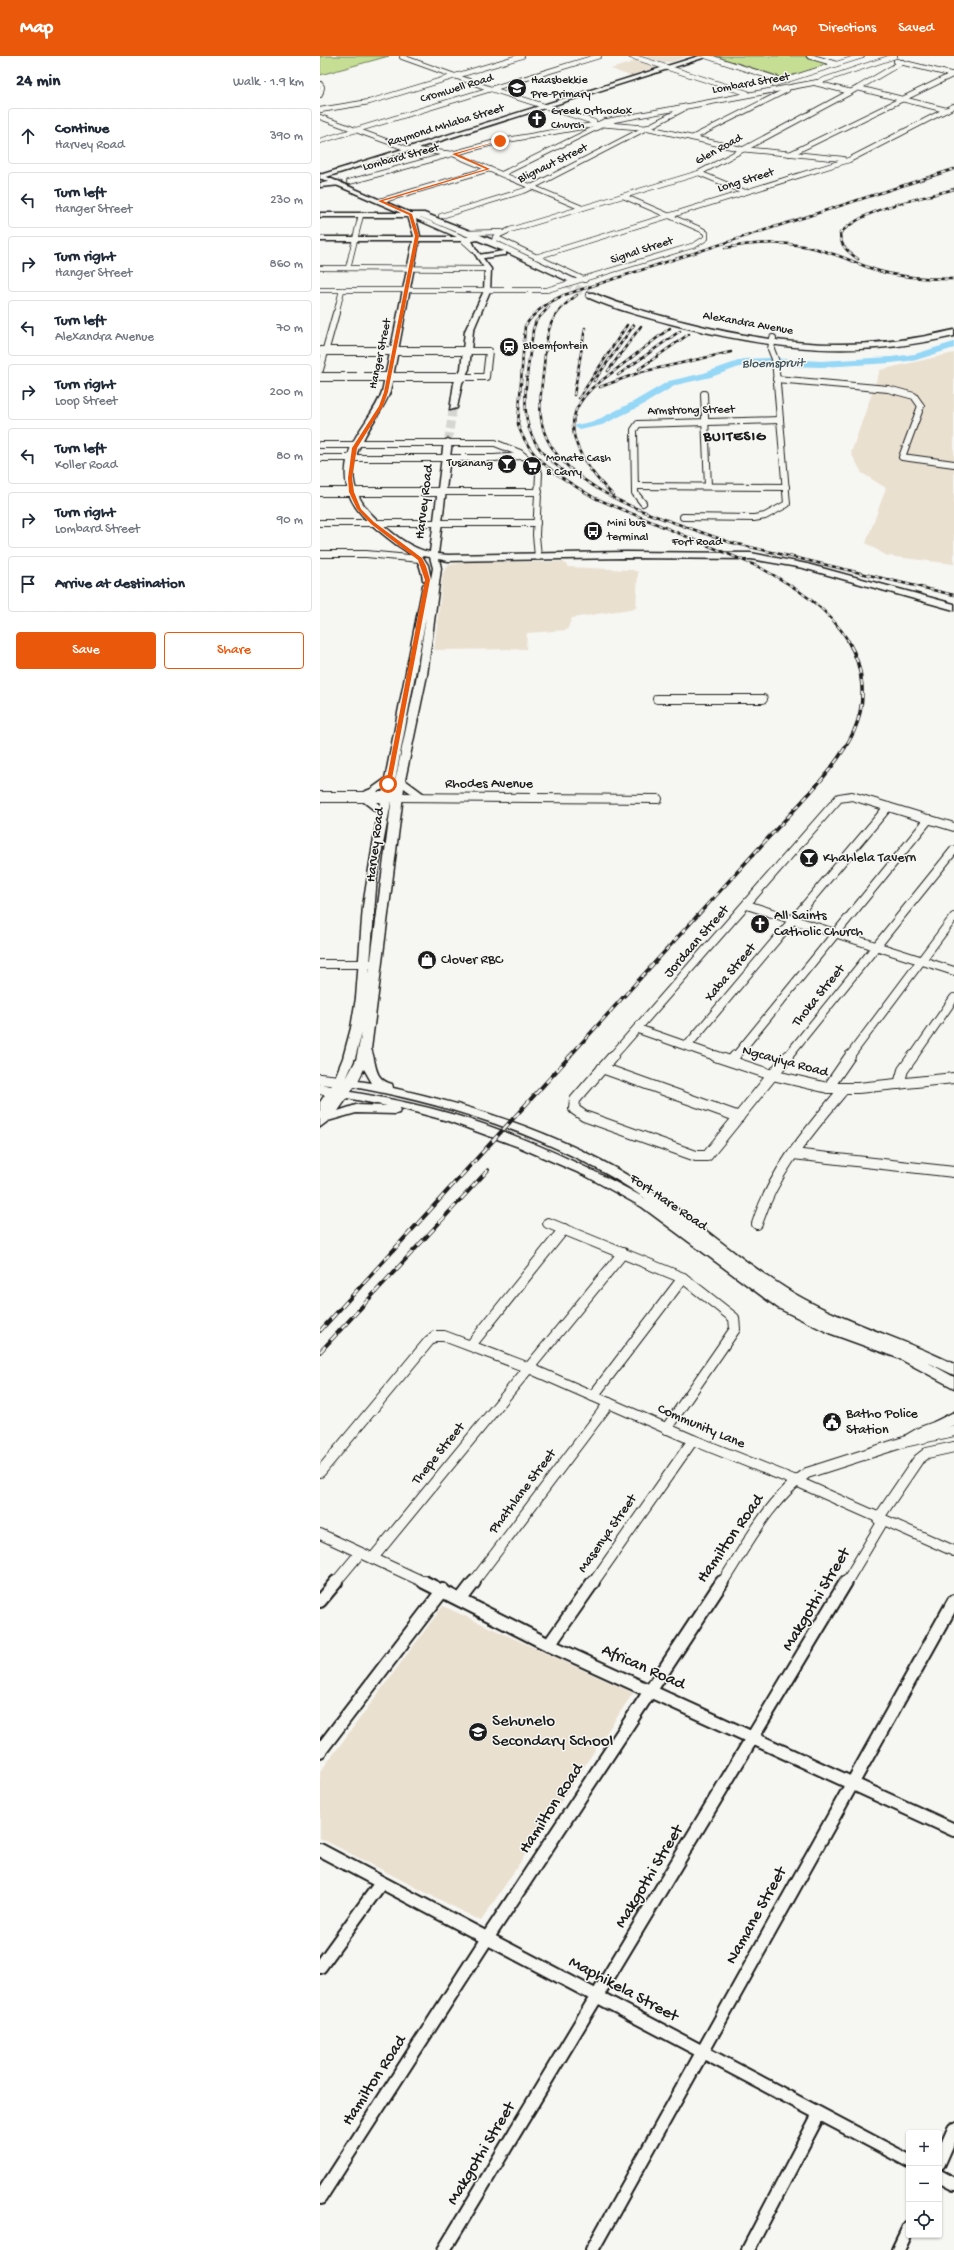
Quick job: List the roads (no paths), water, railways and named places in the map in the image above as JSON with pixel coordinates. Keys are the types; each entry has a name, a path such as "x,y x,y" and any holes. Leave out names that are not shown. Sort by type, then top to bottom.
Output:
{"main road":[{"name":"Raymond Mhlaba Street","path":"320,175 706,56"},
{"path":"329,173 349,182 398,209 465,238 501,246 565,283"},
{"path":"320,175 421,215 465,238 488,269 487,291 471,325 465,369 453,408"},
{"path":"320,185 338,183"},
{"path":"383,215 398,209"},
{"path":"320,215 421,215"},
{"name":"Hanger Street","path":"411,215 417,231 395,351 381,406 356,444 352,458 352,492 360,509 373,523 420,559"},
{"path":"320,239 477,238 501,246 574,280"},
{"path":"480,257 501,246"},
{"name":"Alexandra Avenue","path":"954,327 917,337 874,342 827,342 775,348 732,331 686,320 593,293 651,316 747,338 775,348 892,345 922,341 954,333"},
{"name":"Harvey Road","path":"342,1087 355,1039 370,964 369,903 383,812 401,782 422,675 437,568 434,557 435,543 448,442"},
{"name":"Fort Road","path":"397,540 421,553 434,557 455,558 694,551 763,553 836,568 954,601"},
{"path":"435,543 439,552 446,556"},
{"name":"Fort Road","path":"434,557 537,555 714,555 764,558 804,566 954,607"},
{"path":"427,580 429,567 434,557"},
{"path":"437,568 455,558"},
{"path":"420,559 424,566 427,580"},
{"name":"Harvey Road","path":"321,1118 365,1049 370,964 391,797 389,781 427,580"},
{"path":"410,675 422,675"},
{"path":"360,797 374,791 389,781"},
{"path":"401,782 424,797"},
{"path":"360,797 383,812"},
{"path":"365,1049 373,1078 382,1086 422,1094 453,1105"},
{"name":"Fort Hare Road","path":"342,1087 453,1105 520,1129 601,1167 665,1206 741,1263 791,1297 827,1316 916,1350 954,1370"},
{"name":"Fort Hare Road","path":"342,1087 461,1121 557,1158 608,1181 652,1208 783,1305 834,1330 903,1355 954,1383"},
{"path":"321,1118 356,1109 380,1109 461,1121"},
{"path":"939,1426 954,1419"}],"street":[{"path":"320,110 356,105 522,56"},
{"name":"Cromwell Road","path":"320,141 599,56"},
{"path":"631,56 748,93"},
{"path":"706,56 783,82"},
{"path":"808,56 836,64"},
{"path":"765,87 862,56"},
{"path":"882,56 954,75"},
{"name":"Lombard Street","path":"609,123 748,93 813,82 895,56"},
{"path":"402,57 589,122 648,128 743,148 851,159"},
{"name":"Glen Road","path":"465,238 510,230 699,173 743,148 851,92 902,62"},
{"path":"792,153 954,75"},
{"path":"797,77 851,92"},
{"path":"320,95 321,84"},
{"path":"692,138 795,86"},
{"path":"858,88 946,110"},
{"name":"Blignaut Street","path":"441,216 526,190 531,186 691,105"},
{"name":"Long Street","path":"536,257 851,159 954,106"},
{"path":"320,117 408,149 453,154 582,208"},
{"path":"502,174 600,124"},
{"name":"Lombard Street","path":"349,182 506,140 600,124"},
{"path":"383,200 489,169"},
{"path":"699,173 745,192"},
{"name":"Signal Street","path":"320,290 548,290 695,245 706,238 706,233 702,230 623,196"},
{"path":"348,268 361,215"},
{"name":"Glen Road","path":"501,246 494,242 495,237 510,230"},
{"path":"501,246 536,257 584,280"},
{"path":"320,268 488,269"},
{"path":"320,370 342,290"},
{"path":"683,517 754,518 765,516 786,506 786,487 776,379 775,348"},
{"path":"320,377 486,377 489,351 324,351"},
{"path":"776,379 888,389 914,396 921,406 902,457 954,464"},
{"path":"704,394 708,486"},
{"name":"Armstrong Street","path":"643,502 635,493 633,452 636,425 645,423 780,420"},
{"path":"320,445 448,442 495,443 508,445 538,469 539,492 537,555"},
{"path":"320,458 446,458 522,456"},
{"path":"635,486 786,487"},
{"path":"320,492 539,492"},
{"path":"320,523 537,523"},
{"path":"320,554 366,554 420,559"},
{"path":"657,699 763,699"},
{"name":"Jordaan Street","path":"704,1157 696,1156 584,1116 574,1108 575,1100 747,905 837,800 844,795 852,796 888,807"},
{"name":"Rhodes Avenue","path":"320,797 658,799"},
{"path":"888,807 954,827"},
{"name":"Xaba Street","path":"687,1046 888,807"},
{"path":"731,1061 929,819"},
{"name":"Thoka Street","path":"704,1157 713,1150 954,850"},
{"path":"747,905 834,934 954,971"},
{"path":"828,1088 864,1034 954,917"},
{"path":"320,964 370,964"},
{"path":"899,1084 903,1070 954,998"},
{"name":"Ngcayiya Road","path":"638,1029 772,1075 828,1088 844,1089 954,1078"},
{"path":"602,1068 739,1117"},
{"path":"320,1079 342,1087"},
{"path":"320,1089 342,1087"},
{"path":"757,1224 765,1198 793,1154 844,1089"},
{"path":"793,1154 954,1172"},
{"path":"548,1223 683,1278 734,1318 735,1329 666,1429"},
{"path":"471,1345 564,1230"},
{"name":"Thepe Street","path":"373,1558 623,1253"},
{"path":"593,1396 683,1278"},
{"name":"Community Lane","path":"320,1472 429,1341 435,1336 444,1336 529,1368 666,1429 796,1481 881,1520 954,1551"},
{"name":"Phathlane Street","path":"461,1599 609,1403"},
{"name":"Hamilton Road","path":"904,1442 921,1432 939,1426"},
{"name":"Hamilton Road","path":"320,2198 488,1937 771,1508 796,1481 817,1468 904,1442 954,1431"},
{"name":"Masenya Street","path":"549,1645 693,1440"},
{"name":"Makgothi Street","path":"444,2250 754,1737 881,1520 918,1460 926,1453 954,1448"},
{"name":"African Road","path":"320,1534 443,1590 549,1645 754,1737 954,1830"},
{"path":"320,1601 360,1553"},
{"path":"320,1751 443,1590"},
{"name":"Namane Street","path":"592,2250 701,2052 954,1601"},
{"name":"Maphikela Street","path":"320,1850 381,1883 488,1937 597,1997 906,2159"},
{"path":"320,1968 381,1883"},
{"path":"748,2250 819,2114"},
{"path":"942,2156 954,2129"},
{"path":"942,2178 954,2184"},
{"path":"898,2250 906,2233"}],"waterway":[{"name":"Bloemspruit","path":"580,427 598,423 637,404 673,383 707,375 744,362 768,361 821,364 891,360 916,357 954,345"}],"tunnel":[{"path":"565,283 590,295"},
{"path":"448,441 453,408"}],"railway":[{"path":"849,642 841,630 821,608 785,582 759,567 595,498 571,484 549,468 530,448 523,437 518,424 525,326 542,308 564,295 954,169"},
{"path":"858,259 845,248 840,238 840,233 852,224 879,210 954,189"},
{"path":"725,248 765,243 792,244 817,249 873,269 897,275 916,278 954,279"},
{"path":"577,295 560,310 550,325 546,343 541,395 540,410 542,424 548,440 569,468 600,490 648,513"},
{"path":"549,307 536,321 533,330 526,384 526,412 528,425 538,446 562,470"},
{"path":"579,398 627,325"},
{"path":"594,381 634,325"},
{"path":"608,371 641,326"},
{"path":"574,395 585,328"},
{"path":"613,495 598,479 584,460 575,438 573,428 575,413 581,401 592,388 670,328"},
{"path":"618,375 680,331"},
{"path":"639,369 689,334"},
{"path":"600,387 641,372 731,352"},
{"path":"644,512 729,542 954,595"},
{"path":"569,1057 811,792 836,761 854,731 861,708 862,685 858,662 848,641"},
{"path":"320,1331 570,1056"},
{"path":"320,1352 488,1170"}],"place":[{"name":"Haasbekkie Pre-Primary","path":"517,88"},
{"name":"Greek Orthodox Church","path":"537,119"},
{"name":"Bloemfontein","path":"509,347"},
{"name":"Tusanang","path":"507,464"},
{"name":"Monate Cash & Carry","path":"532,466"},
{"name":"Mini bus terminal","path":"593,531"},
{"name":"Khahlela Tavern","path":"809,858"},
{"name":"All Saints Catholic Church","path":"760,924"},
{"name":"Clover RBC","path":"427,960"},
{"name":"Batho Police Station","path":"832,1422"},
{"name":"Sehunelo Secondary School","path":"478,1732"}],"district":[{"name":"BUITESIG","path":"735,437"}]}
